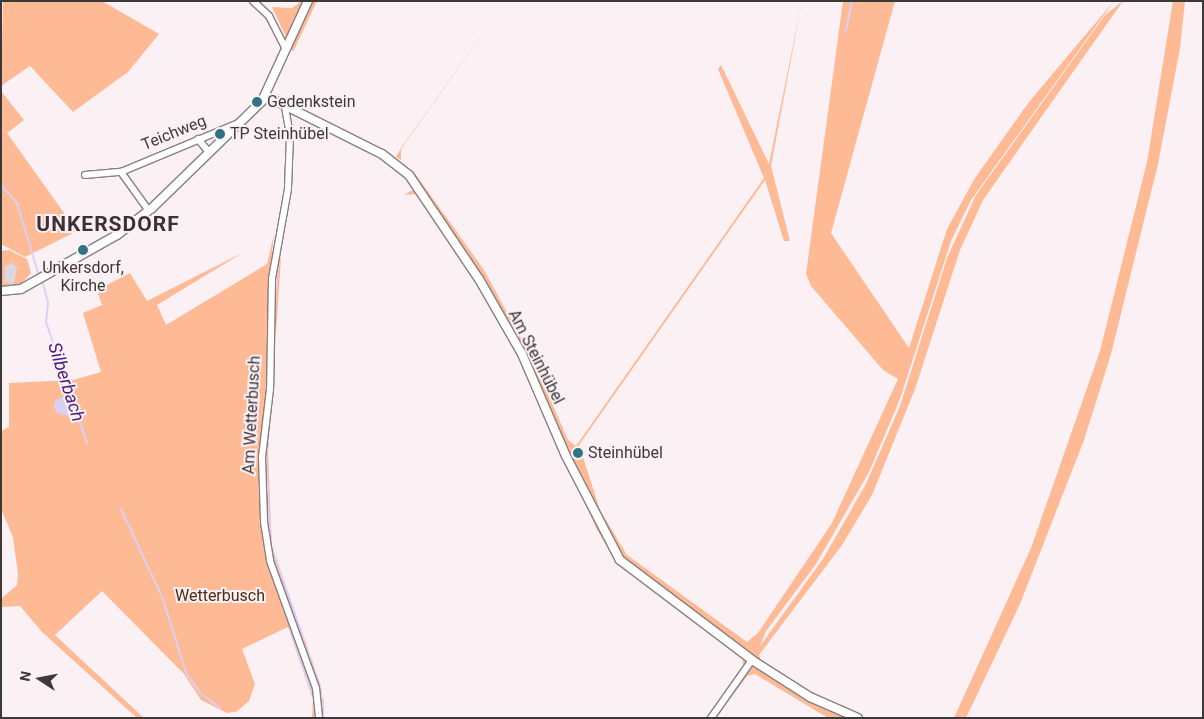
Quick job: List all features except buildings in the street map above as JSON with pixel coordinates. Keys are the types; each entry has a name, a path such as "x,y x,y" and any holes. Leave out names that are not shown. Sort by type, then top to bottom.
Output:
{"street":[{"path":"253,1 269,16 288,47"},
{"path":"1,291 16,292 116,235 149,211 266,96 308,1"},
{"name":"Am Steinhübel","path":"266,96 382,154 409,175 479,279 522,354 611,547 634,574 752,660 810,696 858,718"},
{"name":"Am Wetterbusch","path":"285,107 290,160 272,279 270,380 262,457 264,522 270,562 316,688 319,718"},
{"name":"Teichweg","path":"85,175 121,172 238,123"},
{"path":"198,139 208,151"},
{"path":"121,172 149,211"},
{"path":"711,718 752,660"}],"green space":[{"path":"3,1 102,1 159,34 128,72 73,112 30,66 1,86"},
{"path":"302,1 317,1 293,52 272,7 292,8"},
{"path":"506,1 401,149 401,160 396,157 401,148"},
{"path":"802,1 771,166 790,241 784,241 765,180 579,445 600,510 627,555 747,642 758,633 832,523 898,379 883,370 811,286 806,274 843,1 895,1 831,233 909,348 947,229 975,178 1029,102 1114,1 971,200 951,241 900,399 869,472 816,564 766,631 760,646 823,559 866,484 900,406 947,258 976,195 1105,15 1123,1 983,200 960,250 915,389 872,495 842,545 759,655 761,660 807,690 866,718 828,718 755,674 747,676 716,718 707,718 743,667 743,658 616,562 596,528 536,389 474,277 417,194 404,195 414,189 407,177 414,172 484,270 535,364 568,440 576,446 764,178 718,69 721,65 769,164"},
{"path":"1173,1 1185,1 1180,48 1158,164 1111,354 1084,440 1020,604 966,718 954,718 1031,548 1100,351 1147,162"},
{"path":"1,91 24,120 7,133 77,231 25,257 1,244"},
{"name":"Wetterbusch","path":"274,234 271,262 281,258 268,454 272,546 321,686 323,718 312,718 313,700 288,627 242,649 255,684 249,701 236,712 227,713 201,700 184,674 102,591 55,635 144,718 137,718 42,632 20,606 1,607 1,599 17,585 18,574 13,537 1,509 1,431 9,427 9,383 73,380 101,372 83,313 102,305 97,290 130,273 147,301 244,252 157,305 166,325 267,264"},
{"path":"9,250 27,259 31,273 19,286 2,287 1,251"}],"shaded area":[{"path":"63,397 69,400 72,406 69,412 63,415 57,412 54,406 57,400"}],"waterway":[{"path":"846,31 852,1"},
{"name":"Silberbach","path":"1,185 17,203 39,276"},
{"path":"279,259 281,244"},
{"path":"275,301 278,265"},
{"name":"Silberbach","path":"42,280 48,303 46,321"},
{"name":"Silberbach","path":"46,322 87,443"},
{"path":"272,404 274,336"},
{"path":"271,409 266,457 271,546 304,640"},
{"path":"67,415 80,422"},
{"path":"121,509 163,599 186,673 200,693 220,708"},
{"path":"290,629 314,700"},
{"path":"306,646 321,690"},
{"path":"323,699 323,716"},
{"path":"314,718 315,708"}],"place":[{"name":"Gedenkstein","path":"257,102"},
{"name":"TP Steinhübel","path":"220,134"},
{"name":"Unkersdorf, Kirche","path":"83,250"},
{"name":"Steinhübel","path":"578,453"}],"district":[{"name":"UNKERSDORF","path":"108,224"}]}
